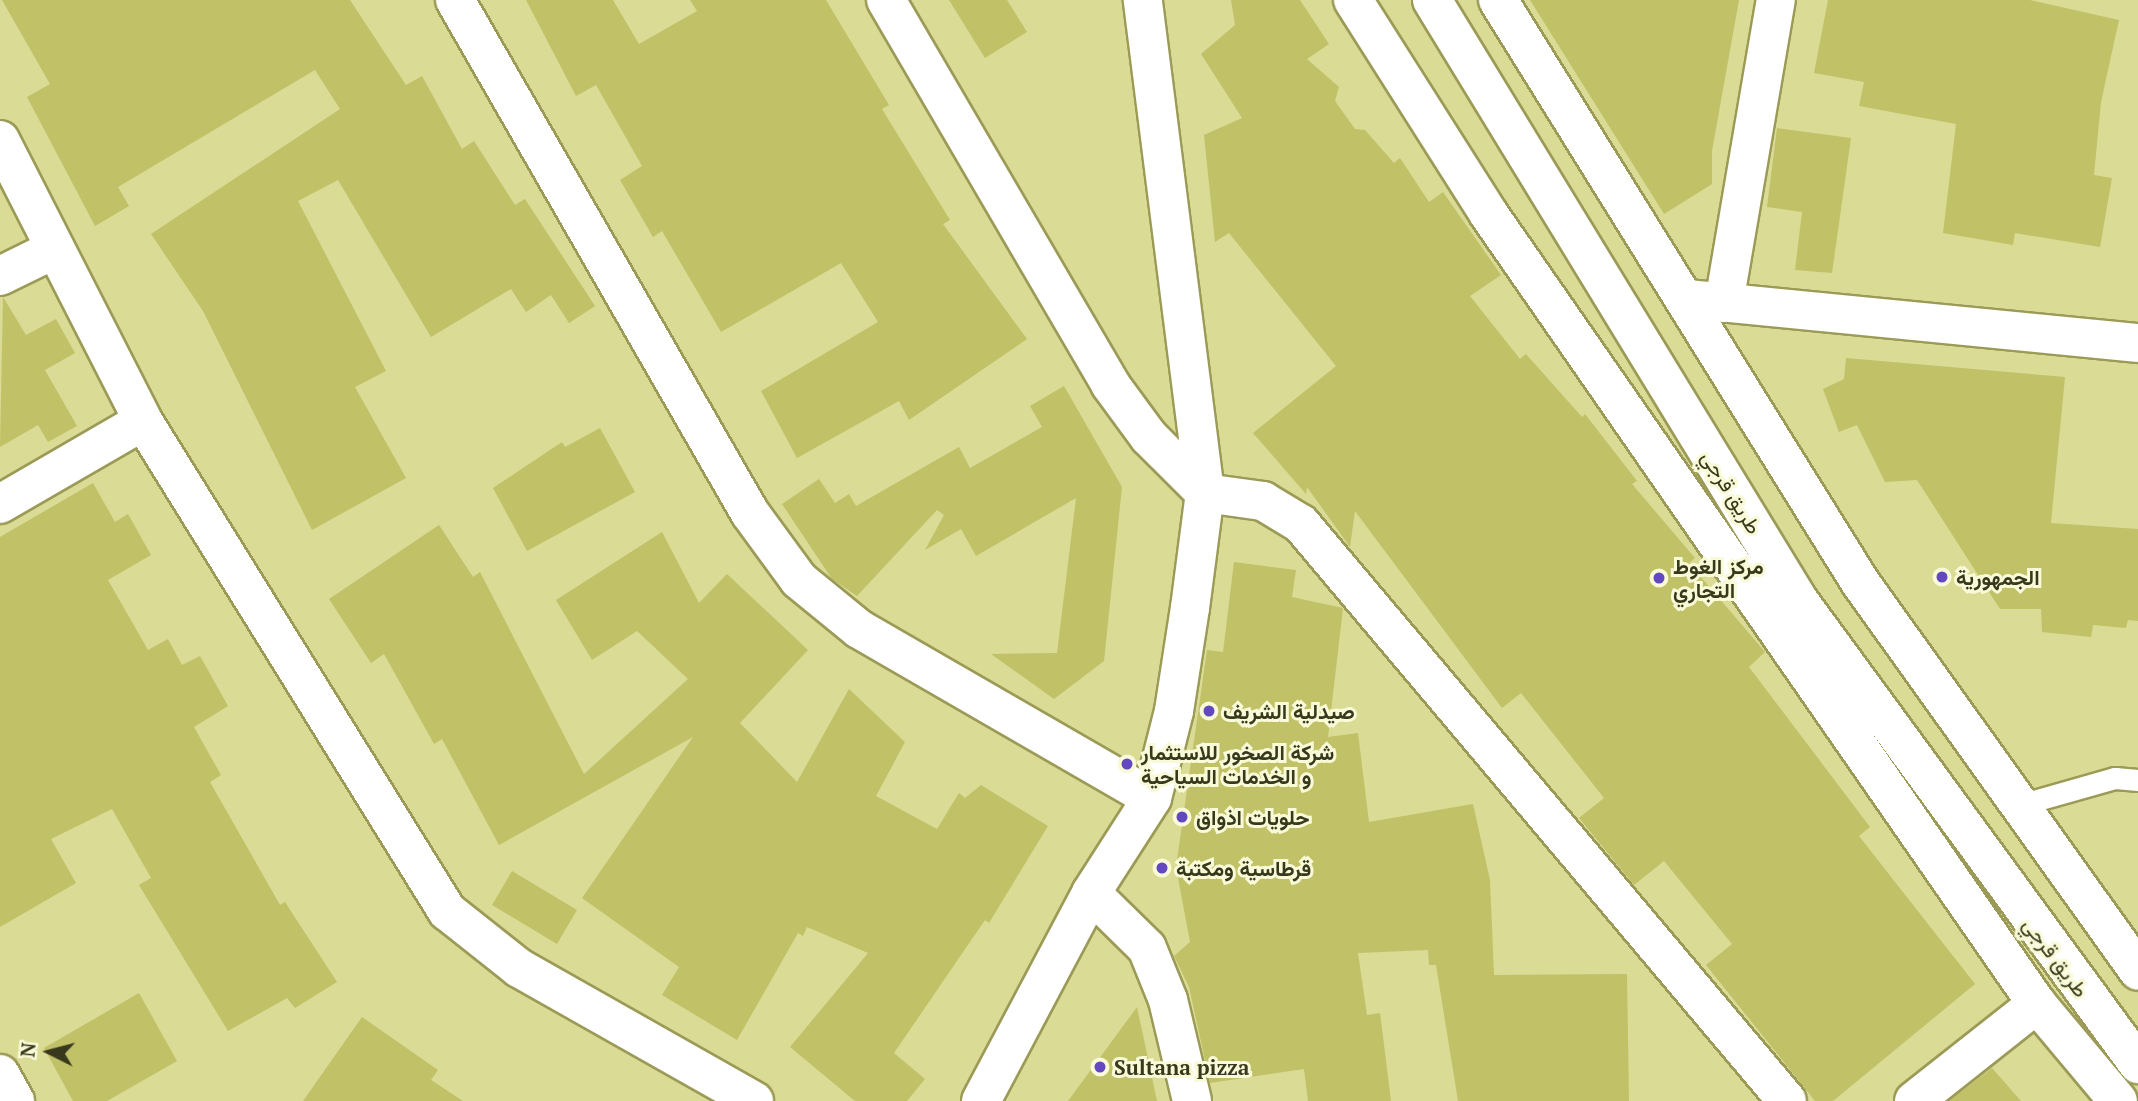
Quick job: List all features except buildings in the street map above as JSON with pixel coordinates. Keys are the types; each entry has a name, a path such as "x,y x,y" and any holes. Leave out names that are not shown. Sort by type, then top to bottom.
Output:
{"main road":[{"path":"455,0 750,513 799,580 859,629 1152,798"},
{"path":"886,0 1110,384 1149,437 1205,492 1263,501 1301,524 1787,1101"},
{"path":"981,1101 1091,893 1152,798 1174,711 1205,492 1143,0"},
{"path":"1353,0 1496,225 2037,1004 2118,1101"},
{"name":"طريق قرجي","path":"1432,0 1799,601 2138,1065"},
{"path":"1498,0 1706,301 1860,582 2016,806 2138,971"},
{"path":"1706,301 1776,0"},
{"path":"0,140 143,421 447,911 519,968 754,1101"},
{"path":"0,276 55,248"},
{"path":"1706,301 2138,343"},
{"path":"0,504 143,421"},
{"path":"1091,893 1147,948 1168,1000 1192,1101"},
{"path":"1914,1101 2037,1004"},
{"path":"0,1074 15,1101"}],"lane":[{"path":"2016,806 2115,778 2138,780"}],"place":[{"name":"الجمهورية","path":"1942,577"},
{"name":"مركز الغوط التجاري","path":"1659,578"},
{"name":"صيدلية الشريف","path":"1209,711"},
{"name":"شركة الصخور للاستثمار و الخدمات السياحية","path":"1127,764"},
{"name":"حلويات اذواق","path":"1182,817"},
{"name":"قرطاسية ومكتبة","path":"1162,868"},
{"name":"Sultana pizza","path":"1100,1067"}]}
